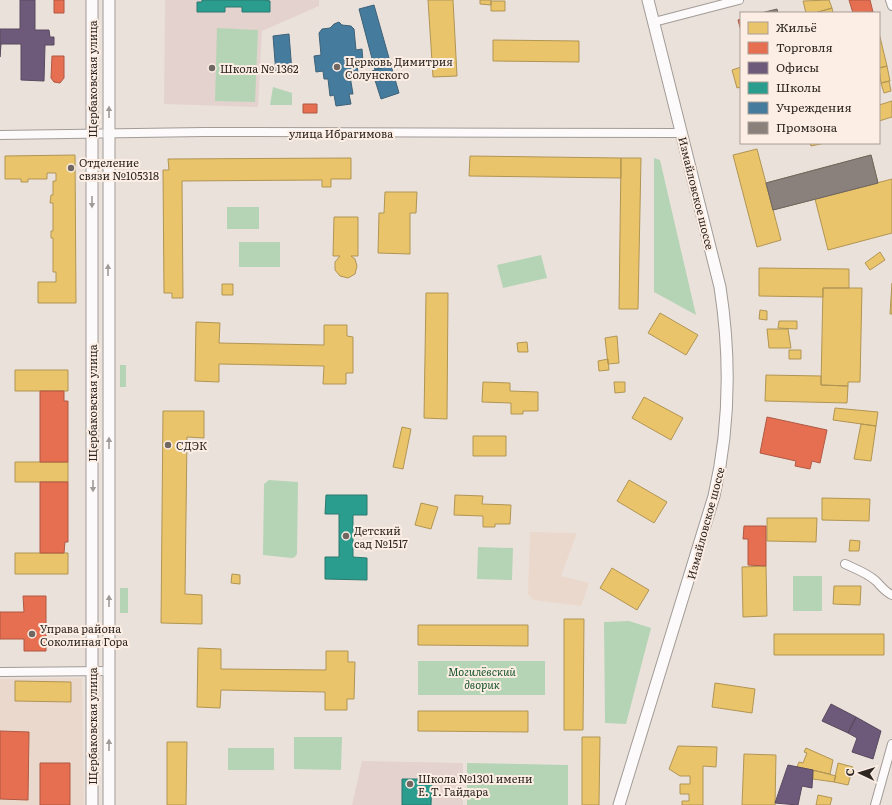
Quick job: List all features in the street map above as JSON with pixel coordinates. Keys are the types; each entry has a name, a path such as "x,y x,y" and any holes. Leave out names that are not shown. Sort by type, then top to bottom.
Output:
{"main road":[{"name":"Щербаковская улица","path":"92,0 92,805"},
{"name":"Щербаковская улица","path":"109,0 109,805"},
{"name":"Измайловское шоссе","path":"619,805 708,519 723,452 728,376 724,313 709,240 648,0"}],"street":[{"path":"654,22 739,0"},
{"path":"890,0 892,6"},
{"name":"улица Ибрагимова","path":"0,135 108,133 682,133"},
{"path":"845,564 863,572 875,580 885,592 892,595"},
{"path":"0,672 109,670"},
{"path":"875,805 892,744"}],"shaded area":[{"name":"Школа № 1362","path":"165,0 319,0 319,6 262,31 258,107 164,104"},
{"path":"530,532 577,533 561,576 589,583 581,606 534,600 528,594"},
{"path":"82,678 84,805 0,805 0,679"},
{"name":"Школа №1301 имени Е. Т. Гайдара","path":"362,761 463,763 463,805 352,805"}],"green space":[{"path":"217,28 258,30 255,102 215,101"},
{"path":"273,87 292,93 292,105 270,105"},
{"path":"654,158 660,160 696,315 654,292"},
{"path":"227,207 259,207 259,229 227,229"},
{"path":"239,242 280,242 280,267 239,267"},
{"path":"541,255 547,278 503,288 497,265"},
{"path":"120,365 126,365 126,387 120,387"},
{"path":"269,480 298,482 297,554 292,558 263,555 264,484"},
{"path":"478,547 513,548 512,580 477,579"},
{"path":"793,576 822,576 822,611 793,611"},
{"path":"120,588 128,588 128,613 120,613"},
{"path":"629,621 651,628 626,724 605,723 604,622"},
{"name":"Могилёвский дворик","path":"418,661 545,661 545,695 418,695"},
{"path":"294,737 342,737 341,770 294,769"},
{"path":"228,748 274,748 274,770 228,770"},
{"path":"467,763 568,765 568,805 467,805"}],"building: Жильё":[{"path":"428,0 453,0 457,76 433,77"},
{"path":"480,0 491,0 491,5 480,4"},
{"path":"829,0 832,8 818,12 806,12 803,1"},
{"path":"491,1 505,1 505,11 491,11"},
{"path":"832,8 833,12 818,12"},
{"path":"880,37 887,66 880,68"},
{"path":"493,40 579,41 579,62 493,61"},
{"path":"887,66 890,81 881,83 880,68"},
{"path":"740,67 740,87 737,88 732,70"},
{"path":"889,81 891,91 884,93 881,83"},
{"path":"892,101 892,117 880,121 880,105"},
{"path":"757,149 781,240 757,247 733,155"},
{"path":"75,155 76,303 38,303 38,282 56,282 56,272 53,272 53,238 51,238 51,231 53,231 53,203 50,203 51,195 53,195 53,181 56,181 56,173 47,173 47,179 28,179 28,182 21,182 21,179 5,179 5,156"},
{"path":"871,155 878,183 773,210 766,183"},
{"path":"470,156 621,158 621,178 469,176"},
{"path":"351,158 351,179 331,179 331,187 322,187 322,180 182,181 183,298 172,298 172,293 164,293 163,170 169,170 168,159"},
{"path":"621,158 641,158 638,309 619,309"},
{"path":"892,179 892,233 828,250 815,199"},
{"path":"385,192 417,192 416,213 410,213 410,254 378,253 379,213 384,213"},
{"path":"334,217 358,217 358,256 351,256 355,259 357,266 355,274 348,278 340,276 335,270 335,262 340,256 333,256"},
{"path":"880,252 885,260 870,270 865,263"},
{"path":"759,268 849,269 849,288 823,288 823,297 759,296"},
{"path":"892,283 892,314 890,314"},
{"path":"222,284 233,284 233,295 222,295"},
{"path":"823,288 862,288 860,382 848,382 848,386 821,385"},
{"path":"426,293 448,293 447,419 424,418"},
{"path":"760,310 767,311 767,320 759,319"},
{"path":"660,313 698,335 686,355 648,333"},
{"path":"779,321 797,321 797,329 778,328"},
{"path":"196,322 220,323 219,343 324,345 324,325 347,325 347,336 353,337 353,373 346,373 346,384 323,384 324,366 219,364 219,382 195,381"},
{"path":"767,329 788,329 791,348 769,348"},
{"path":"617,336 619,363 608,364 605,338"},
{"path":"527,342 528,352 518,352 517,343"},
{"path":"789,350 801,350 801,359 789,359"},
{"path":"608,359 609,370 599,371 598,361"},
{"path":"15,370 68,370 68,391 15,391"},
{"path":"766,375 821,376 821,385 848,386 847,403 765,401"},
{"path":"483,382 510,383 510,391 538,392 538,411 523,411 523,414 511,414 511,403 482,402"},
{"path":"614,382 625,382 625,392 615,393"},
{"path":"644,397 683,418 671,440 632,418"},
{"path":"835,408 878,412 876,426 833,420"},
{"path":"163,411 204,411 204,438 187,437 185,594 202,595 202,624 161,623"},
{"path":"861,424 876,426 871,461 854,459"},
{"path":"402,427 411,429 403,469 393,467"},
{"path":"473,436 506,436 506,456 473,456"},
{"path":"15,462 68,462 68,482 15,482"},
{"path":"629,480 667,502 654,523 617,501"},
{"path":"455,495 483,496 482,504 511,505 510,524 495,524 495,527 483,527 483,516 454,515"},
{"path":"822,498 870,499 869,521 822,520"},
{"path":"421,503 438,507 431,529 415,525"},
{"path":"767,518 817,518 816,542 767,541"},
{"path":"850,540 860,541 859,551 849,551"},
{"path":"15,553 68,553 68,574 15,574"},
{"path":"766,566 767,616 743,617 742,567"},
{"path":"612,568 649,590 637,610 600,588"},
{"path":"232,574 240,575 240,584 231,583"},
{"path":"834,586 861,586 860,605 833,604"},
{"path":"564,619 584,619 583,730 564,730"},
{"path":"418,625 528,625 528,646 418,645"},
{"path":"774,634 884,634 884,655 774,655"},
{"path":"198,648 221,649 221,669 326,670 326,651 348,651 348,662 355,662 354,699 347,699 347,710 325,710 325,692 221,690 220,708 197,707"},
{"path":"15,681 71,682 71,702 15,701"},
{"path":"715,683 755,689 752,713 712,707"},
{"path":"418,711 528,711 528,732 418,731"},
{"path":"582,737 600,737 599,805 582,805"},
{"path":"167,742 187,742 186,805 167,805"},
{"path":"678,746 717,747 716,767 703,766 703,805 682,805 682,801 689,801 689,794 680,794 680,784 690,784 690,776 680,776 669,769"},
{"path":"806,748 833,760 830,774 797,767 799,762 803,763 807,753 804,752"},
{"path":"744,754 776,755 775,805 742,805"},
{"path":"838,763 853,767 848,785 834,782"},
{"path":"813,770 836,776 834,782 813,779"},
{"path":"818,795 832,798 830,805 816,805"}],"building: Торговля":[{"path":"54,0 64,0 64,13 54,13"},
{"path":"849,0 870,0 873,12 853,12"},
{"path":"52,56 64,56 64,78 60,83 54,82 51,78"},
{"path":"303,104 317,104 317,113 303,113"},
{"path":"40,391 64,391 64,401 68,401 68,462 40,462"},
{"path":"767,417 827,430 820,463 812,461 810,469 795,466 796,461 760,453"},
{"path":"40,482 68,482 68,542 65,542 64,553 40,553"},
{"path":"744,526 766,526 766,566 748,565 748,539 743,539"},
{"path":"23,596 46,596 46,651 24,651 24,639 0,639 0,612 24,612"},
{"path":"0,731 29,732 28,800 0,799"},
{"path":"40,763 70,763 70,805 40,805"}],"building: Офисы":[{"path":"20,0 35,0 35,30 49,30 50,37 54,37 54,45 45,45 44,81 21,80 21,44 1,44 0,57 0,29 20,29"},
{"path":"831,704 856,717 848,733 822,721"},
{"path":"856,717 881,731 873,759 852,752 857,738 848,733"},
{"path":"788,765 813,770 812,788 802,786 798,805 775,803"}],"building: Школы":[{"path":"202,0 265,0 270,1 270,12 242,12 242,7 225,7 225,12 197,12 197,2 202,2"},
{"name":"Детский сад №1517","path":"326,495 367,495 367,515 353,515 353,557 367,558 367,580 325,579 325,557 339,557 339,514 325,514"},
{"path":"402,779 432,779 431,805 402,805"}],"building: Учреждения":[{"path":"374,5 391,65 375,70 359,9"},
{"name":"Церковь Димитрия Солунского","path":"339,22 342,25 351,26 354,29 356,50 362,49 363,62 357,63 358,74 350,76 353,94 349,94 351,104 336,106 334,95 330,96 328,79 324,79 323,71 316,72 314,56 321,55 319,33 322,29 330,28"},
{"path":"289,34 292,72 276,74 273,36"},
{"path":"391,65 399,93 381,99 372,71"}],"building: Промзона":[{"path":"777,9 778,12 765,12"},
{"path":"871,155 878,183 773,210 766,183"}],"tram line":[{"path":"103,0 103,805"}],"place":[{"name":"Церковь Димитрия Солунского","path":"337,67"},
{"name":"Школа № 1362","path":"212,68"},
{"name":"Отделение связи №105318","path":"71,168"},
{"name":"СДЭК","path":"168,445"},
{"name":"Детский сад №1517","path":"346,536"},
{"name":"Управа района Соколиная Гора","path":"32,634"},
{"name":"Школа №1301 имени Е. Т. Гайдара","path":"410,784"}]}
